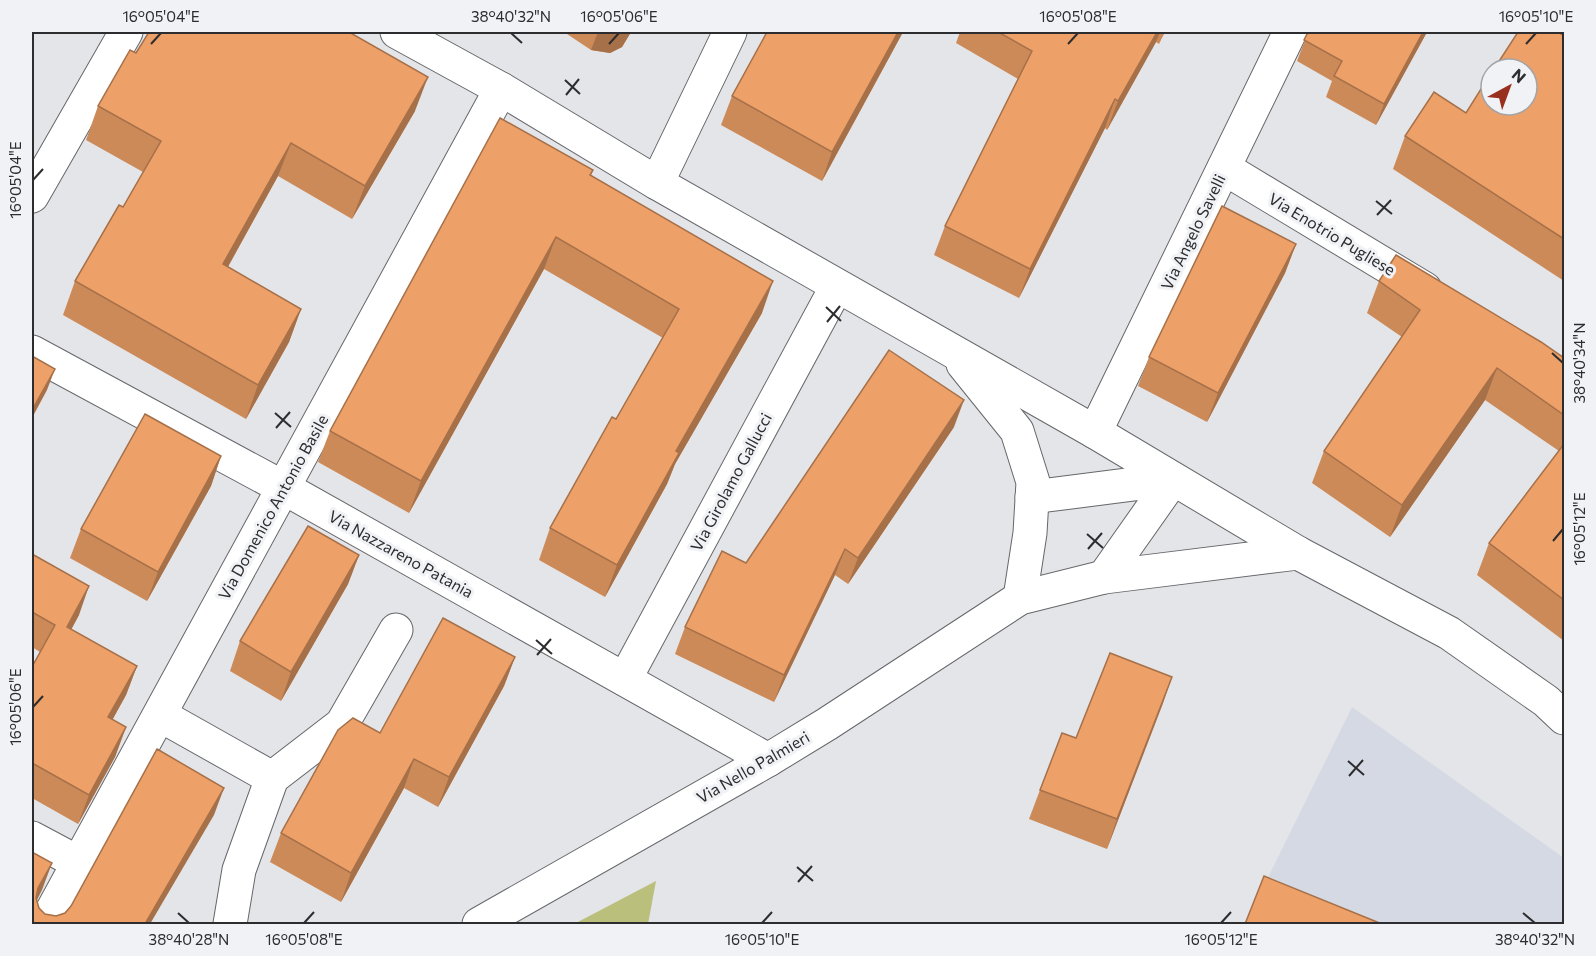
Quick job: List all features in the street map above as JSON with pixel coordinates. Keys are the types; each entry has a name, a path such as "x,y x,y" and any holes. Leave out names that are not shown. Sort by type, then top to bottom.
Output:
{"street":[{"path":"32,196 126,32"},
{"path":"397,32 501,89 657,183 1095,432 1298,553 1449,633 1546,701 1564,718"},
{"path":"657,183 730,32"},
{"name":"Via Angelo Savelli","path":"1095,432 1290,32"},
{"name":"Via Domenico Antonio Basile","path":"45,924 501,89"},
{"name":"Via Enotrio Pugliese","path":"1224,168 1454,307"},
{"name":"Via Girolamo Gallucci","path":"625,679 837,286"},
{"path":"950,349 1017,430 1033,482 1030,533 1020,598"},
{"name":"Via Nazzareno Patania","path":"32,352 284,488 768,760"},
{"path":"1032,496 1173,479"},
{"path":"1104,577 1173,479"},
{"name":"Via Nello Palmieri","path":"479,924 768,760 1020,598 1104,577 1298,553"},
{"path":"230,924 239,870 272,778 342,724 396,630"},
{"path":"160,715 272,778"},
{"path":"32,838 79,863"}],"shaded area":[{"path":"1352,707 1564,858 1564,924 1300,924 1254,906"}],"green space":[{"path":"656,881 648,924 574,924"}],"building":[{"path":"149,32 349,32 428,77 365,186 291,143 223,264 301,309 258,385 75,281 119,205 123,207 161,141 98,106 130,50 136,53"},
{"path":"767,32 898,32 832,152 732,96"},
{"path":"998,32 1157,32 1118,101 1115,99 1030,269 945,226 1032,51"},
{"path":"1308,32 1423,32 1384,104 1334,76 1342,61 1304,40"},
{"path":"1518,32 1558,32 1564,36 1564,239 1405,136 1434,92 1466,113 1479,92 1479,117 1539,117 1539,57 1502,57"},
{"path":"500,118 593,170 590,175 773,281 676,451 679,453 617,565 550,528 612,417 616,419 679,309 556,237 421,481 330,431"},
{"path":"1222,206 1296,244 1218,393 1149,357"},
{"path":"1396,255 1564,358 1564,415 1497,368 1402,505 1324,451 1420,310 1379,281"},
{"path":"889,350 964,400 858,558 845,549 784,675 685,627 722,551 746,563"},
{"path":"32,356 55,369 32,410"},
{"path":"145,414 221,456 158,572 81,529"},
{"path":"1564,444 1564,600 1489,543"},
{"path":"308,526 359,555 291,672 240,641"},
{"path":"32,554 89,586 67,627 137,666 108,717 126,727 89,795 32,763 32,667 55,625 32,612"},
{"path":"443,618 515,657 449,777 414,759 351,873 281,833 338,730 353,718 380,733"},
{"path":"1110,653 1172,677 1117,819 1040,790 1062,733 1076,738"},
{"path":"157,749 224,788 145,924 32,924 32,852 52,863 38,888 36,898 39,908 45,914 56,916 65,913 71,906"},
{"path":"1264,876 1382,924 1245,924"}]}
